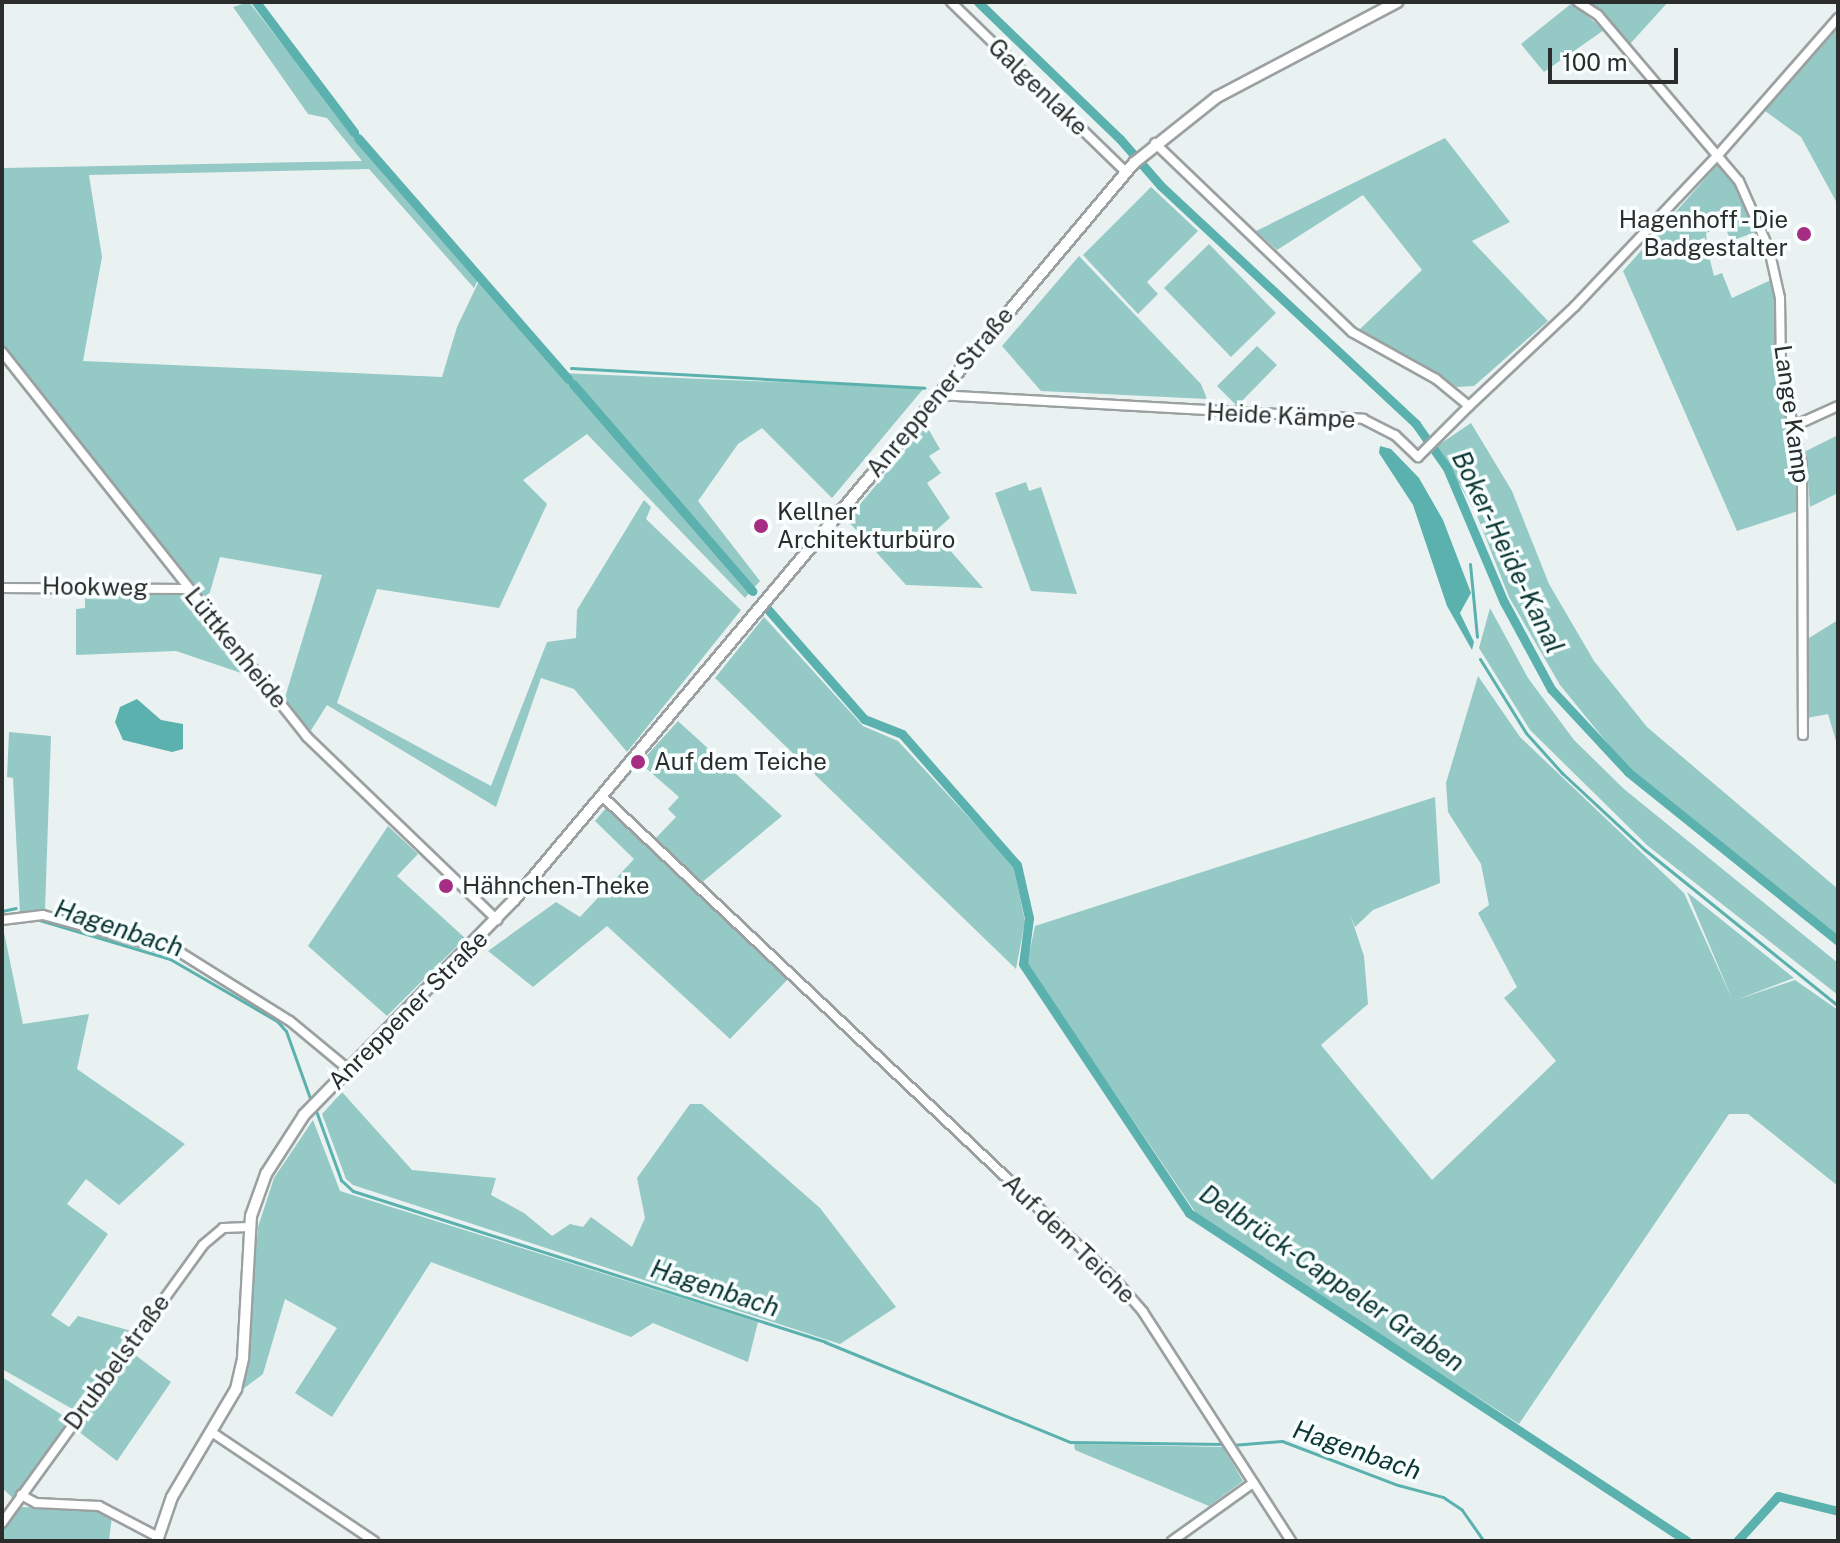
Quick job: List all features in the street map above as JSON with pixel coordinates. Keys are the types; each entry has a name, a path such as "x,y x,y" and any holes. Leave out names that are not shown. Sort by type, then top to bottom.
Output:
{"street":[{"name":"Galgenlake","path":"951,2 1126,172"},
{"name":"Anreppener Straße","path":"157,1539 172,1497 230,1404 243,1358 249,1227 266,1174 304,1115 497,920 1134,163 1155,143 1217,97 1397,2"},
{"name":"Lange Kamp","path":"1578,2 1598,15 1739,181 1769,249 1780,298 1781,373 1802,465 1805,529 1803,735"},
{"path":"1155,143 1352,332 1436,379 1469,406 1575,306 1718,155 1838,18"},
{"name":"Lüttkenheide","path":"3,354 188,589 337,771 497,920"},
{"name":"Heide Kämpe","path":"938,395 961,400 1363,419 1395,435 1418,457 1469,406"},
{"path":"1794,426 1838,406"},
{"name":"Hookweg","path":"2,588 188,589"},
{"name":"Auf dem Teiche","path":"602,796 1118,1283 1143,1312 1291,1541"},
{"path":"2,920 43,915 181,953 290,1021 348,1069"},
{"name":"Drubbelstraße","path":"2,1523 203,1245 223,1228 249,1227"},
{"path":"213,1433 374,1541"},
{"path":"1172,1541 1253,1483"},
{"path":"21,1495 36,1503 99,1506 157,1539"}],"shaded area":[{"path":"249,2 374,161 478,280 474,288 369,169 89,175 102,257 83,361 442,377 457,327 479,281 560,373 924,388 832,498 762,428 738,444 698,501 760,581 745,598 587,434 523,480 547,504 499,608 377,589 337,703 491,786 547,642 576,638 577,610 644,500 651,507 646,519 741,610 627,752 574,689 541,678 496,807 327,705 308,735 283,704 322,575 220,557 204,613 256,678 176,651 76,655 76,609 85,608 85,592 196,589 2,345 2,168 362,161 327,118 308,114 233,7"},
{"path":"1586,2 1668,2 1630,44"},
{"path":"1572,3 1604,30 1544,72 1521,44"},
{"path":"1838,28 1838,205 1801,137 1765,111"},
{"path":"1445,138 1510,222 1472,241 1548,321 1474,386 1457,387 1359,330 1422,270 1363,195 1277,250 1256,231"},
{"path":"1720,162 1737,182 1761,230 1731,241 1724,225 1706,233 1708,252 1714,276 1722,273 1732,298 1773,279 1778,374 1798,466 1801,510 1737,531 1623,271"},
{"path":"1151,187 1198,231 1147,282 1158,294 1138,314 1083,255"},
{"path":"1209,244 1276,313 1231,357 1164,288"},
{"path":"1079,256 1201,384 1207,399 1041,391 1002,346"},
{"path":"1257,346 1277,365 1237,406 1217,386"},
{"path":"1471,423 1512,491 1549,584 1594,661 1647,727 1838,889 1838,938 1630,771 1560,685 1509,597 1476,513 1437,446"},
{"path":"926,425 940,449 929,456 941,473 927,483 950,518 934,532 983,588 906,585 847,520"},
{"path":"1838,435 1838,493 1810,507 1806,451"},
{"path":"1380,446 1391,449 1419,478 1443,520 1471,593 1460,613 1474,642 1472,650 1447,606 1413,505 1379,453"},
{"path":"1026,482 1029,491 1041,487 1077,594 1031,591 995,493"},
{"path":"1490,608 1528,678 1574,740 1624,789 1838,963 1838,995 1648,846 1530,730 1479,648"},
{"path":"764,617 863,726 898,741 1013,865 1025,921 1016,969 715,678"},
{"path":"1838,620 1838,748 1828,714 1807,718 1809,638"},
{"path":"1478,676 1520,737 1684,893 1733,1001 1687,892 1794,978 1736,1000 1795,980 1838,1010 1838,1186 1748,1114 1729,1114 1519,1424 1200,1219 1027,964 1035,926 1435,797 1440,883 1373,910 1355,927 1350,914 1364,956 1368,1004 1321,1045 1432,1180 1556,1061 1504,998 1517,987 1478,913 1489,905 1481,864 1448,812 1446,783"},
{"path":"137,699 161,720 183,724 183,749 172,752 123,740 115,722 120,707"},
{"path":"678,721 782,816 700,884 653,841 676,817 668,809 679,797 640,763"},
{"path":"9,732 51,736 45,910 20,913 13,778 7,777"},
{"path":"606,808 789,978 730,1039 607,926 533,987 488,951 556,902 580,917 634,859 595,821"},
{"path":"388,826 418,854 397,876 465,938 387,1016 308,946"},
{"path":"2,923 23,1024 89,1014 77,1069 185,1144 119,1205 86,1179 67,1204 108,1234 51,1315 69,1327 78,1316 135,1332 76,1411 2,1369"},
{"path":"342,1092 412,1170 496,1178 491,1195 524,1213 552,1236 570,1224 583,1227 591,1217 632,1247 645,1218 637,1178 690,1104 702,1104 820,1208 896,1307 840,1344 353,1185 346,1179 322,1114"},
{"path":"313,1120 340,1191 758,1322 748,1362 653,1323 631,1337 431,1262 332,1417 295,1393 337,1328 285,1299 263,1374 243,1389 258,1227 274,1178"},
{"path":"130,1351 171,1382 117,1461 74,1428"},
{"path":"2,1377 67,1418 66,1427 15,1500 2,1488"},
{"path":"1074,1444 1223,1447 1243,1481 1209,1506 1075,1450"},
{"path":"21,1507 94,1509 112,1516 109,1541 2,1541 2,1529"}],"waterway":[{"name":"Delbrück-Cappeler Graben","path":"256,2 354,132"},
{"name":"Boker-Heide-Kanal","path":"978,2 1120,139 1161,186 1416,424 1447,468 1504,602 1551,689 1628,772 1838,941"},
{"name":"Delbrück-Cappeler Graben","path":"358,138 568,379"},
{"path":"571,368 924,388"},
{"name":"Delbrück-Cappeler Graben","path":"573,384 752,591"},
{"path":"1470,564 1477,637"},
{"name":"Delbrück-Cappeler Graben","path":"764,605 864,719 902,734 1017,865 1029,918 1023,964 1189,1213 1687,1541"},
{"path":"1480,659 1526,733 1562,773 1645,850 1838,1006"},
{"name":"Hagenbach","path":"2,911 16,908"},
{"name":"Hagenbach","path":"36,919 170,959 277,1021 286,1031 311,1101"},
{"name":"Hagenbach","path":"315,1108 341,1180 353,1191 825,1342 1070,1442 1225,1444"},
{"name":"Hagenbach","path":"1232,1445 1282,1441 1398,1485 1443,1497 1462,1510 1484,1541"},
{"name":"Delbrück-Cappeler Graben","path":"1737,1541 1778,1496 1838,1511"}],"place":[{"name":"Hagenhoff - Die Badgestalter","path":"1804,234"},
{"name":"Kellner Architekturbüro","path":"761,526"},
{"name":"Auf dem Teiche","path":"638,762"},
{"name":"Hähnchen-Theke","path":"446,886"}]}
